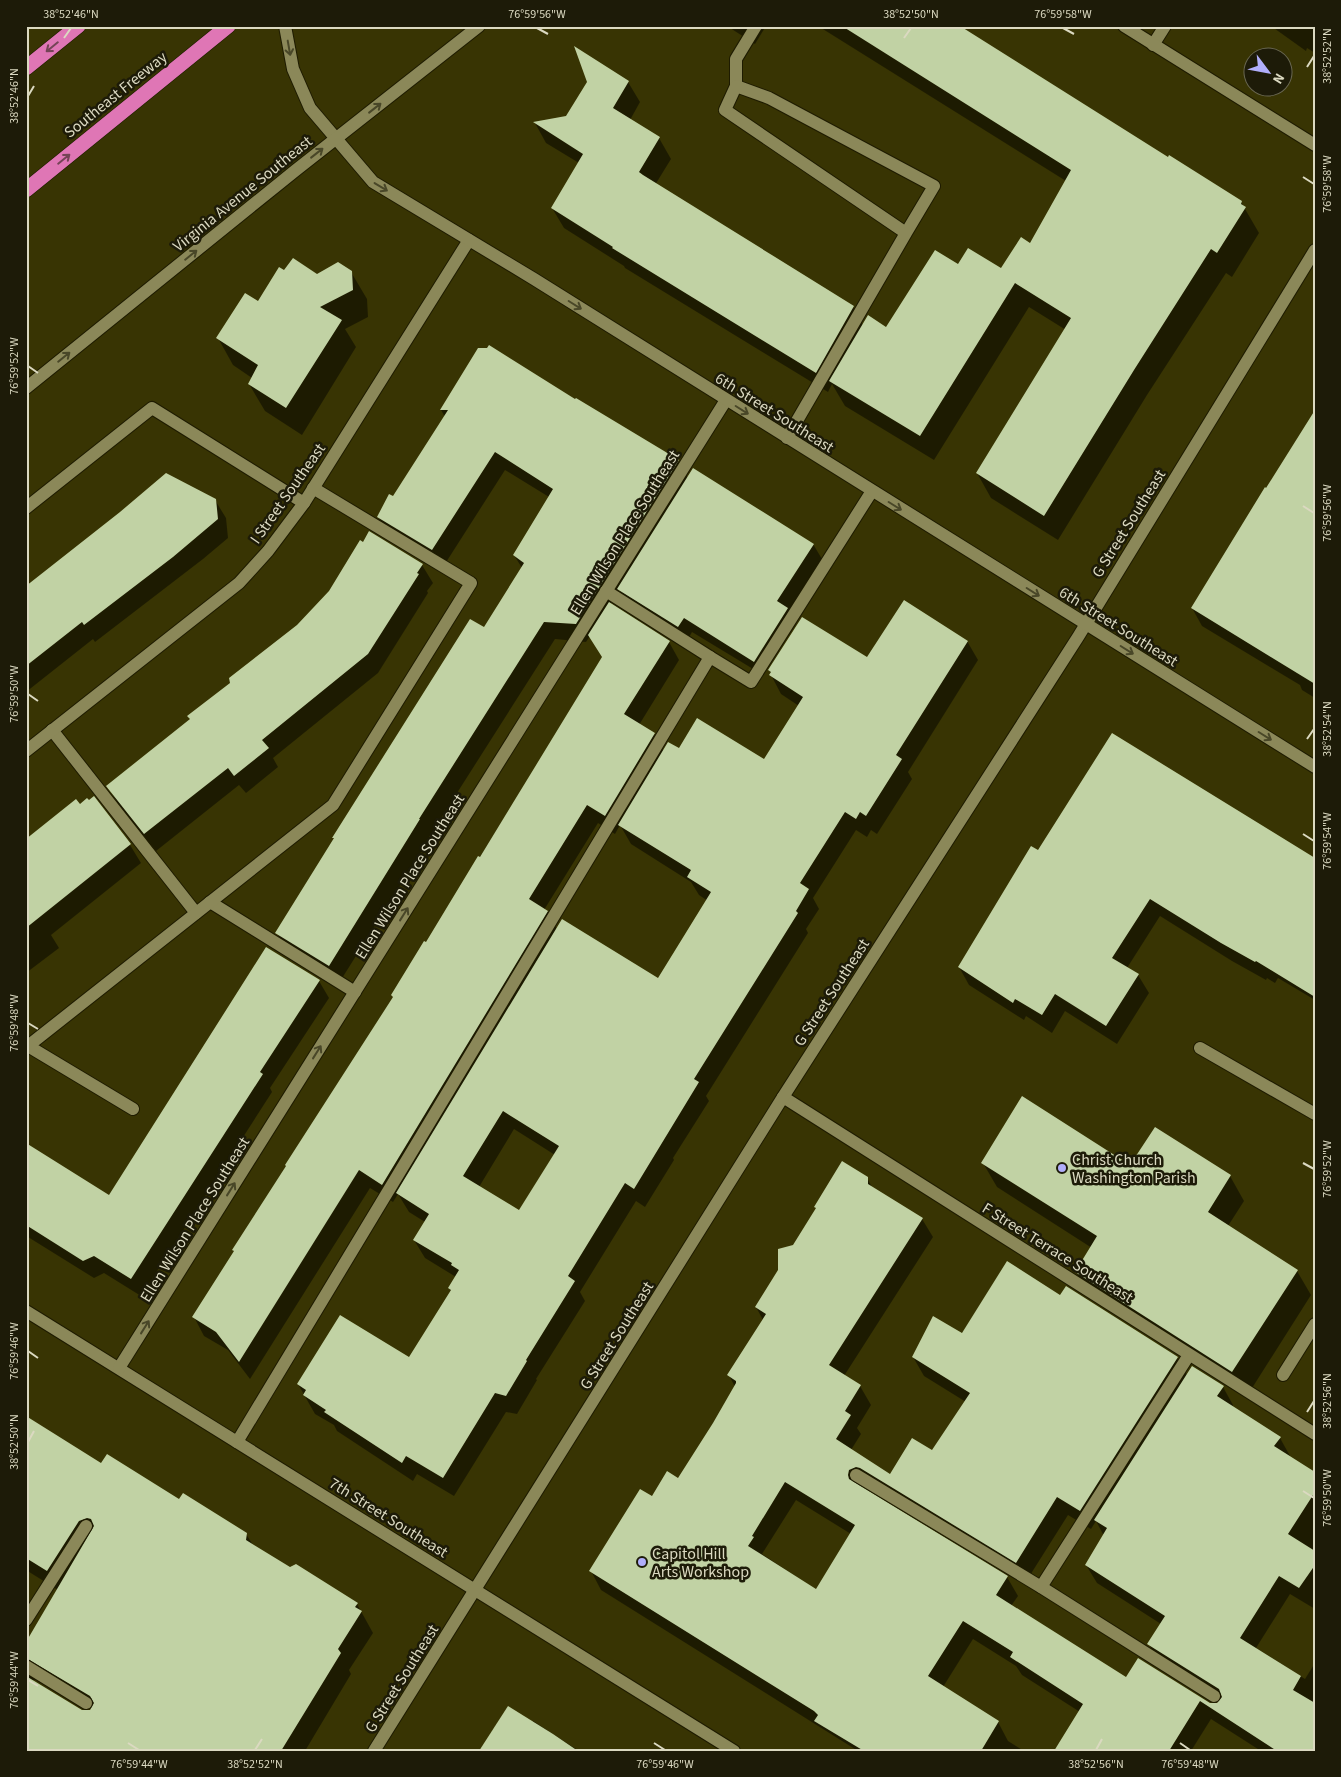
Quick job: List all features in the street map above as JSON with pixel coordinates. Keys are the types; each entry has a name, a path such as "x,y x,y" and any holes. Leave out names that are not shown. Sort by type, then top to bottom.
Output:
{"highway":[{"path":"26,68 78,26"},
{"name":"Southeast Freeway","path":"26,190 228,26"}],"street":[{"name":"6th Street Southeast","path":"285,26 293,69 310,108 372,182 469,240 1315,767"},
{"name":"Virginia Avenue Southeast","path":"26,388 479,26"},
{"path":"756,26 736,59 736,86 725,110 906,233"},
{"path":"1124,26 1315,146"},
{"path":"1153,45 1165,26"},
{"path":"736,86 769,98 934,186 786,438"},
{"name":"I Street Southeast","path":"26,751 239,583 268,551 304,503 469,240"},
{"name":"G Street Southeast","path":"374,1751 783,1097 1086,624 1315,250"},
{"name":"Ellen Wilson Place Southeast","path":"119,1368 726,400"},
{"path":"26,508 152,408 304,503"},
{"path":"133,1109 27,1045 333,805 470,583 313,488"},
{"path":"606,591 751,682 872,491"},
{"path":"237,1442 710,657"},
{"path":"52,730 196,913"},
{"path":"210,902 355,992"},
{"path":"1200,1048 1315,1114"},
{"name":"F Street Terrace Southeast","path":"783,1097 1315,1434"},
{"name":"7th Street Southeast","path":"26,1311 734,1751"},
{"path":"1283,1375 1315,1324"},
{"path":"1041,1587 1189,1355"},
{"path":"856,1475 1041,1587 1214,1696"},
{"path":"26,1620 86,1526"},
{"path":"26,1666 86,1703"}],"building":[{"path":"842,26 960,26 1168,157 1169,155 1242,201 1241,204 1246,207 1217,253 1211,249 1044,516 976,473 1071,318 1015,283 920,436 829,381 868,315 886,327 935,250 958,264 968,248 1001,268 1021,237 1030,243 1071,170"},
{"path":"574,46 629,81 613,108 660,137 639,172 854,306 816,373 612,248 551,208 583,154 533,122 566,116 587,82"},
{"path":"293,258 317,274 338,262 352,271 353,290 320,307 342,320 286,408 248,384 258,365 216,338 245,293 258,301 279,267 284,270"},
{"path":"489,345 575,399 679,460 576,624 544,622 419,819 329,966 275,933 334,838 332,838 470,619 484,627 524,563 513,555 553,489 495,452 432,550 377,517 389,494 393,496 448,410 440,410 478,348 487,348"},
{"path":"1315,410 1315,684 1191,608 1265,487"},
{"path":"693,468 814,544 777,601 788,608 754,662 684,618 678,627 617,589"},
{"path":"166,473 216,499 218,519 173,557 84,625 82,622 26,666 26,586"},
{"path":"369,531 423,564 417,573 419,574 368,654 262,740 269,748 234,776 228,768 144,834 106,786 190,719 187,716 230,683 229,678 297,625 329,591 360,540 363,542"},
{"path":"904,600 968,641 896,755 902,759 866,816 860,812 856,819 845,812 800,883 809,889 796,911 798,913 694,1079 699,1082 634,1189 625,1183 568,1276 575,1281 506,1396 495,1393 443,1478 406,1456 402,1463 324,1412 326,1410 303,1395 306,1390 297,1384 340,1315 409,1357 451,1290 448,1288 459,1270 451,1265 452,1263 413,1240 429,1214 396,1193 562,919 658,978 711,892 687,877 691,870 618,825 668,742 679,748 697,718 764,759 803,697 769,675 771,672 768,670 802,617 867,657","holes":["503,1111 559,1146 519,1210 463,1176"]},
{"path":"609,602 670,641 624,714 655,733 605,816 587,805 529,899 548,911 382,1185 359,1170 239,1362 216,1332 192,1317 285,1165 393,997 391,995 424,941 426,942 478,856 480,857 602,657 588,635"},
{"path":"1112,733 1315,858 1315,997 1256,961 1221,943 1150,899 1112,958 1139,974 1106,1026 1055,994 1042,1015 1015,999 1013,1003 958,967 1031,846 1038,850"},
{"path":"94,796 131,844 26,928 26,839 76,799 80,804 87,798 89,800"},
{"path":"266,947 320,980 260,1072 263,1074 131,1279 94,1256 83,1261 26,1225 26,1143 109,1195"},
{"path":"1022,1096 1130,1165 1155,1127 1231,1175 1208,1212 1298,1270 1232,1372 1075,1272 1097,1236 981,1163"},
{"path":"842,1161 868,1177 868,1184 923,1218 829,1365 861,1385 845,1411 851,1415 836,1439 890,1474 912,1438 932,1450 970,1393 912,1357 933,1316 962,1333 1007,1261 1060,1295 1066,1286 1178,1357 1080,1511 1057,1497 1016,1563 860,1468 856,1467 849,1470 848,1475 849,1479 1008,1576 996,1595 1126,1677 1138,1658 1210,1703 1217,1703 1222,1697 1219,1689 1147,1644 1165,1616 1085,1565 1107,1528 1094,1520 1192,1366 1224,1386 1217,1396 1281,1437 1274,1446 1315,1472 1315,1492 1288,1534 1315,1551 1315,1565 1299,1588 1279,1576 1240,1638 1301,1676 1293,1690 1315,1703 1315,1751 1277,1751 1200,1701 1169,1751 1054,1751 1083,1704 1010,1657 1013,1652 963,1621 928,1676 999,1721 981,1751 864,1751 814,1721 818,1715 814,1711 589,1571 640,1489 652,1496 667,1471 678,1478 713,1423 736,1383 727,1375 766,1314 755,1307 778,1270 778,1249 793,1245 816,1208 814,1207","holes":["785,1482 855,1525 816,1589 748,1546 754,1537 752,1536"]},
{"path":"26,1416 101,1463 107,1454 179,1499 183,1493 247,1533 246,1540 290,1567 296,1564 358,1603 355,1607 362,1611 338,1649 341,1653 281,1751 26,1751 26,1676 82,1710 90,1710 94,1703 90,1696 26,1658 26,1642 94,1526 91,1519 87,1518 79,1521 47,1571 26,1558"},
{"path":"508,1706 553,1734 578,1751 479,1751"}],"place":[{"name":"Christ Church Washington Parish","path":"1062,1168"},
{"name":"Capitol Hill Arts Workshop","path":"642,1562"}]}
